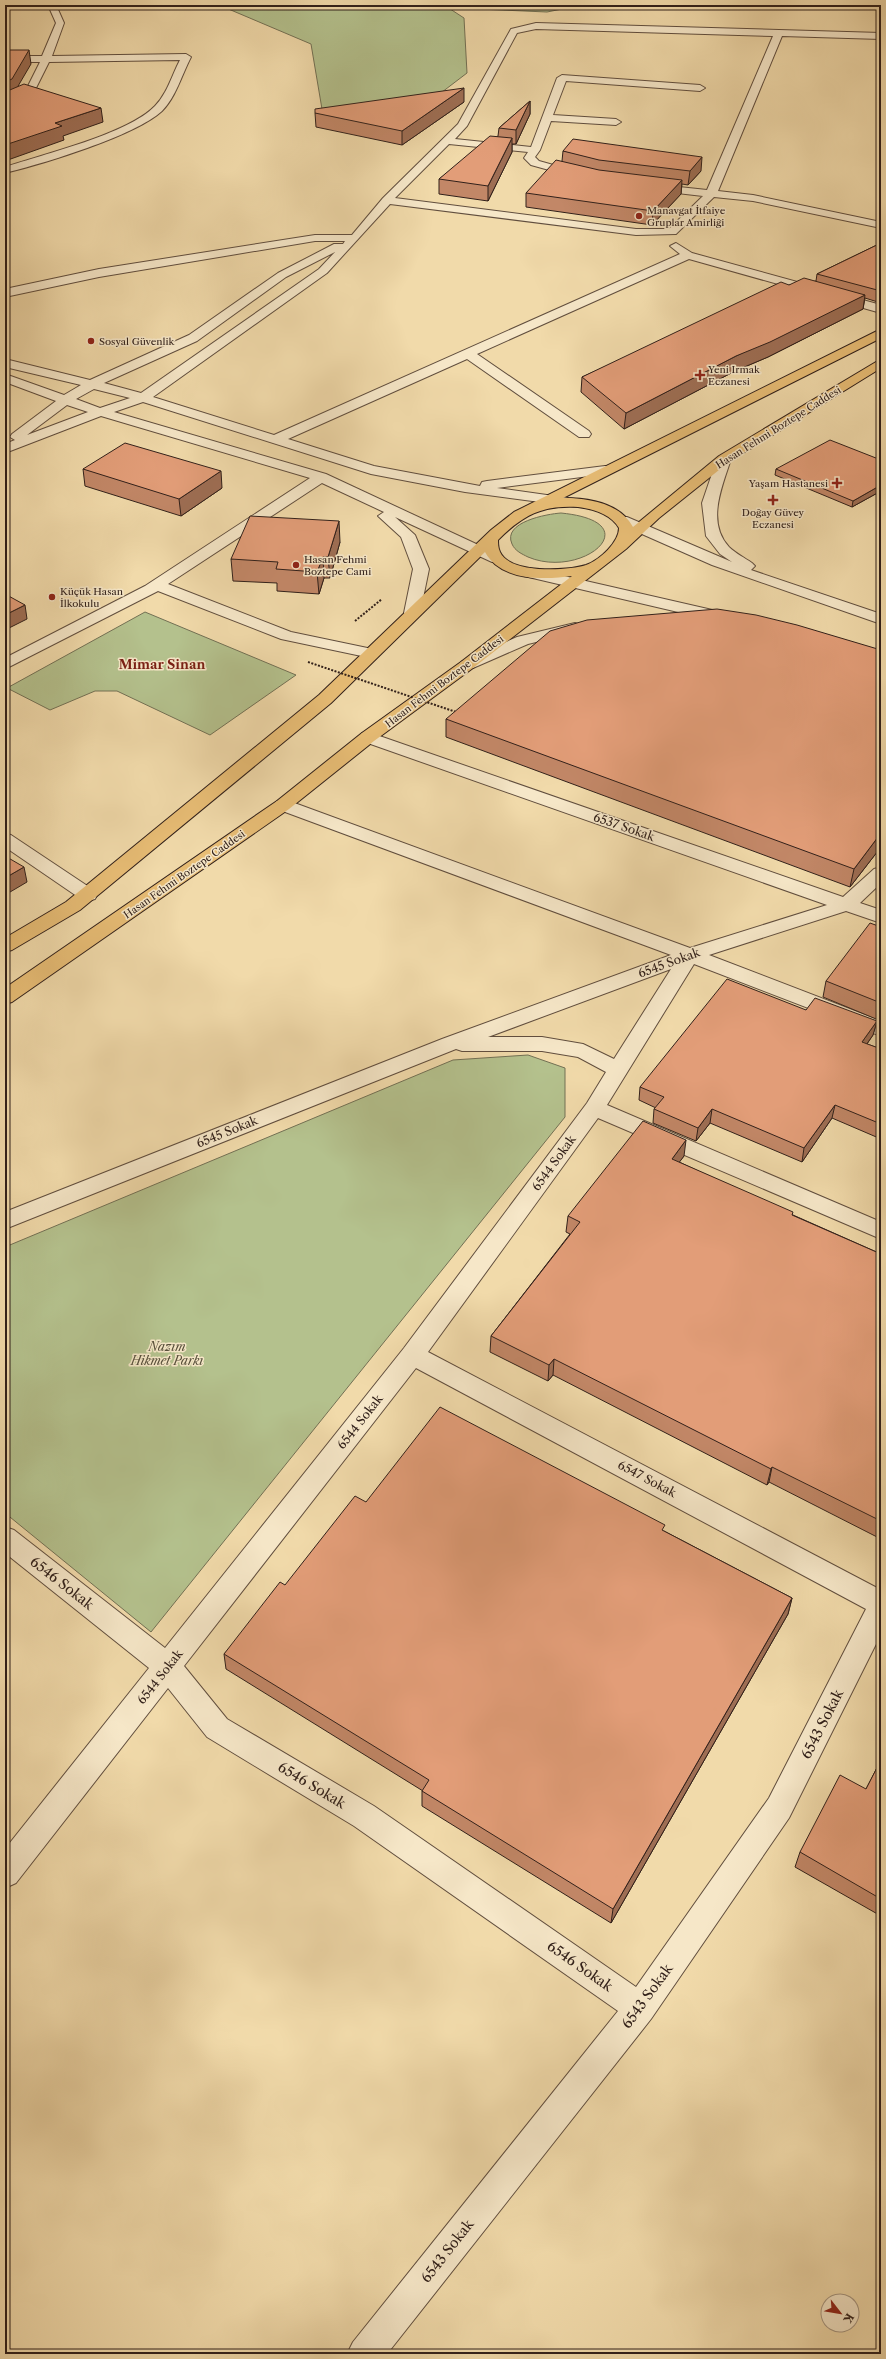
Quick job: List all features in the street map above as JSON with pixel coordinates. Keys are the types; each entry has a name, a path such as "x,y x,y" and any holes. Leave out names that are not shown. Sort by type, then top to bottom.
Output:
{"main road":[{"path":"5,946 73,906 88,895 186,812 325,699 478,550 528,509 881,333"},
{"name":"Hasan Fehmi Boztepe Caddesi","path":"5,997 223,848 283,805 368,737 467,665 603,560 724,459 881,363"},
{"path":"528,509 561,502 579,503 611,512 622,520 627,529 627,538 620,546"},
{"path":"490,539 490,549 497,559 511,567 529,572 550,575 571,573 590,568 603,560"}],"street":[{"path":"5,103 30,90 46,59 60,23 52,5"},
{"path":"5,448 100,412 143,398 323,271 356,238 387,200 462,126 514,31 536,26 881,36"},
{"path":"387,200 658,234 672,232 680,227 710,194 779,32"},
{"path":"5,59 186,57 159,107 146,119 107,135 5,170"},
{"path":"590,178 535,164 529,158 535,150 562,78 700,88"},
{"path":"546,118 616,122"},
{"path":"447,141 535,150"},
{"path":"5,161 18,165"},
{"path":"643,186 753,198 881,225"},
{"path":"658,234 688,255 881,309"},
{"path":"5,293 99,273 315,238 356,238"},
{"path":"5,448 65,400 92,384 193,338 282,275 356,238"},
{"path":"277,439 688,255"},
{"path":"5,352 10,364 143,398 277,439 371,470 464,488 579,503"},
{"path":"467,353 584,434"},
{"path":"5,378 100,412 321,477 497,559"},
{"path":"724,459 709,503 713,536 725,551 771,582"},
{"path":"464,488 605,470"},
{"path":"5,664 157,584 321,477"},
{"path":"355,492 408,535 421,570 412,613"},
{"path":"622,520 671,544 771,582 881,619"},
{"path":"529,572 737,622 665,621"},
{"path":"157,584 287,636 371,653"},
{"path":"467,665 523,640 587,625"},
{"name":"6537 Sokak","path":"368,737 881,917"},
{"path":"283,805 690,954 881,1029"},
{"path":"5,839 88,895"},
{"name":"6545 Sokak","path":"5,1221 449,1044 690,954 846,905 881,872"},
{"name":"6544 Sokak","path":"5,1873 412,1355 594,1108 690,954"},
{"name":"6545 Sokak","path":"449,1044 542,1044 583,1051 619,1070"},
{"path":"594,1108 881,1231"},
{"name":"6547 Sokak","path":"412,1355 881,1604"},
{"name":"6546 Sokak","path":"5,1538 168,1667 217,1728 364,1816 640,2008"},
{"name":"6543 Sokak","path":"365,2354 640,2008 780,1808 881,1607"}],"path":[{"path":"308,662 462,714"}],"green space":[{"path":"219,5 444,5 464,18 467,73 429,102 323,115 311,44"},
{"path":"451,5 582,5 547,12 455,8"},
{"path":"561,513 588,518 602,527 605,537 599,547 586,556 569,561 549,562 528,557 515,549 512,544 511,536 513,530 519,525 537,517"},
{"path":"145,612 296,675 210,735 117,691 95,691 50,710 7,688"},
{"name":"Nazım Hikmet Parkı","path":"528,1055 565,1068 565,1117 151,1632 5,1513 5,1247 453,1060"}],"building":[{"path":"5,50 29,50 12,79 5,82"},
{"path":"24,84 101,108 55,123 62,126 5,145 5,92"},
{"path":"464,88 402,131 315,113 315,109"},
{"path":"530,101 516,130 499,128"},
{"path":"490,136 512,138 488,186 439,179"},
{"path":"573,139 702,157 690,171 599,160 563,151"},
{"path":"556,160 599,170 682,180 653,211 526,193"},
{"path":"881,243 881,291 817,274"},
{"path":"804,278 865,295 770,342 736,356 626,413 582,377 781,282 789,285"},
{"name":"Yaşam Hastanesi","path":"830,440 881,460 881,485 853,501 776,469"},
{"path":"125,443 221,471 179,499 83,469"},
{"path":"250,516 339,521 328,557 323,557 317,572 276,569 278,562 231,559"},
{"path":"5,594 25,605 5,615"},
{"path":"717,609 756,615 797,625 881,650 881,833 854,869 446,719 550,631 587,620"},
{"path":"5,856 24,867 5,878"},
{"path":"870,923 881,927 881,1003 826,981"},
{"path":"727,979 806,1010 815,998 877,1021 862,1042 881,1049 881,1124 835,1105 804,1148 712,1109 698,1128 654,1109 664,1097 640,1087"},
{"path":"643,1121 686,1140 672,1159 793,1212 792,1215 881,1254 881,1521 772,1467 771,1469 554,1359 549,1365 491,1336 580,1222 568,1216"},
{"path":"440,1407 665,1525 662,1530 792,1598 613,1909 422,1791 429,1780 224,1654 280,1582 285,1585 355,1496 366,1502"},
{"path":"881,1760 881,1899 800,1852 840,1775 866,1789"}],"place":[{"name":"Manavgat İtfaiye Gruplar Amirliği","path":"639,216"},
{"name":"Sosyal Güvenlik","path":"91,341"},
{"name":"Yeni Irmak Eczanesi","path":"700,375"},
{"name":"Yaşam Hastanesi","path":"837,483"},
{"name":"Doğay Güvey Eczanesi","path":"773,500"},
{"name":"Hasan Fehmi Boztepe Cami","path":"296,565"},
{"name":"Küçük Hasan İlkokulu","path":"52,597"}],"district":[{"name":"Mimar Sinan","path":"162,664"}]}
